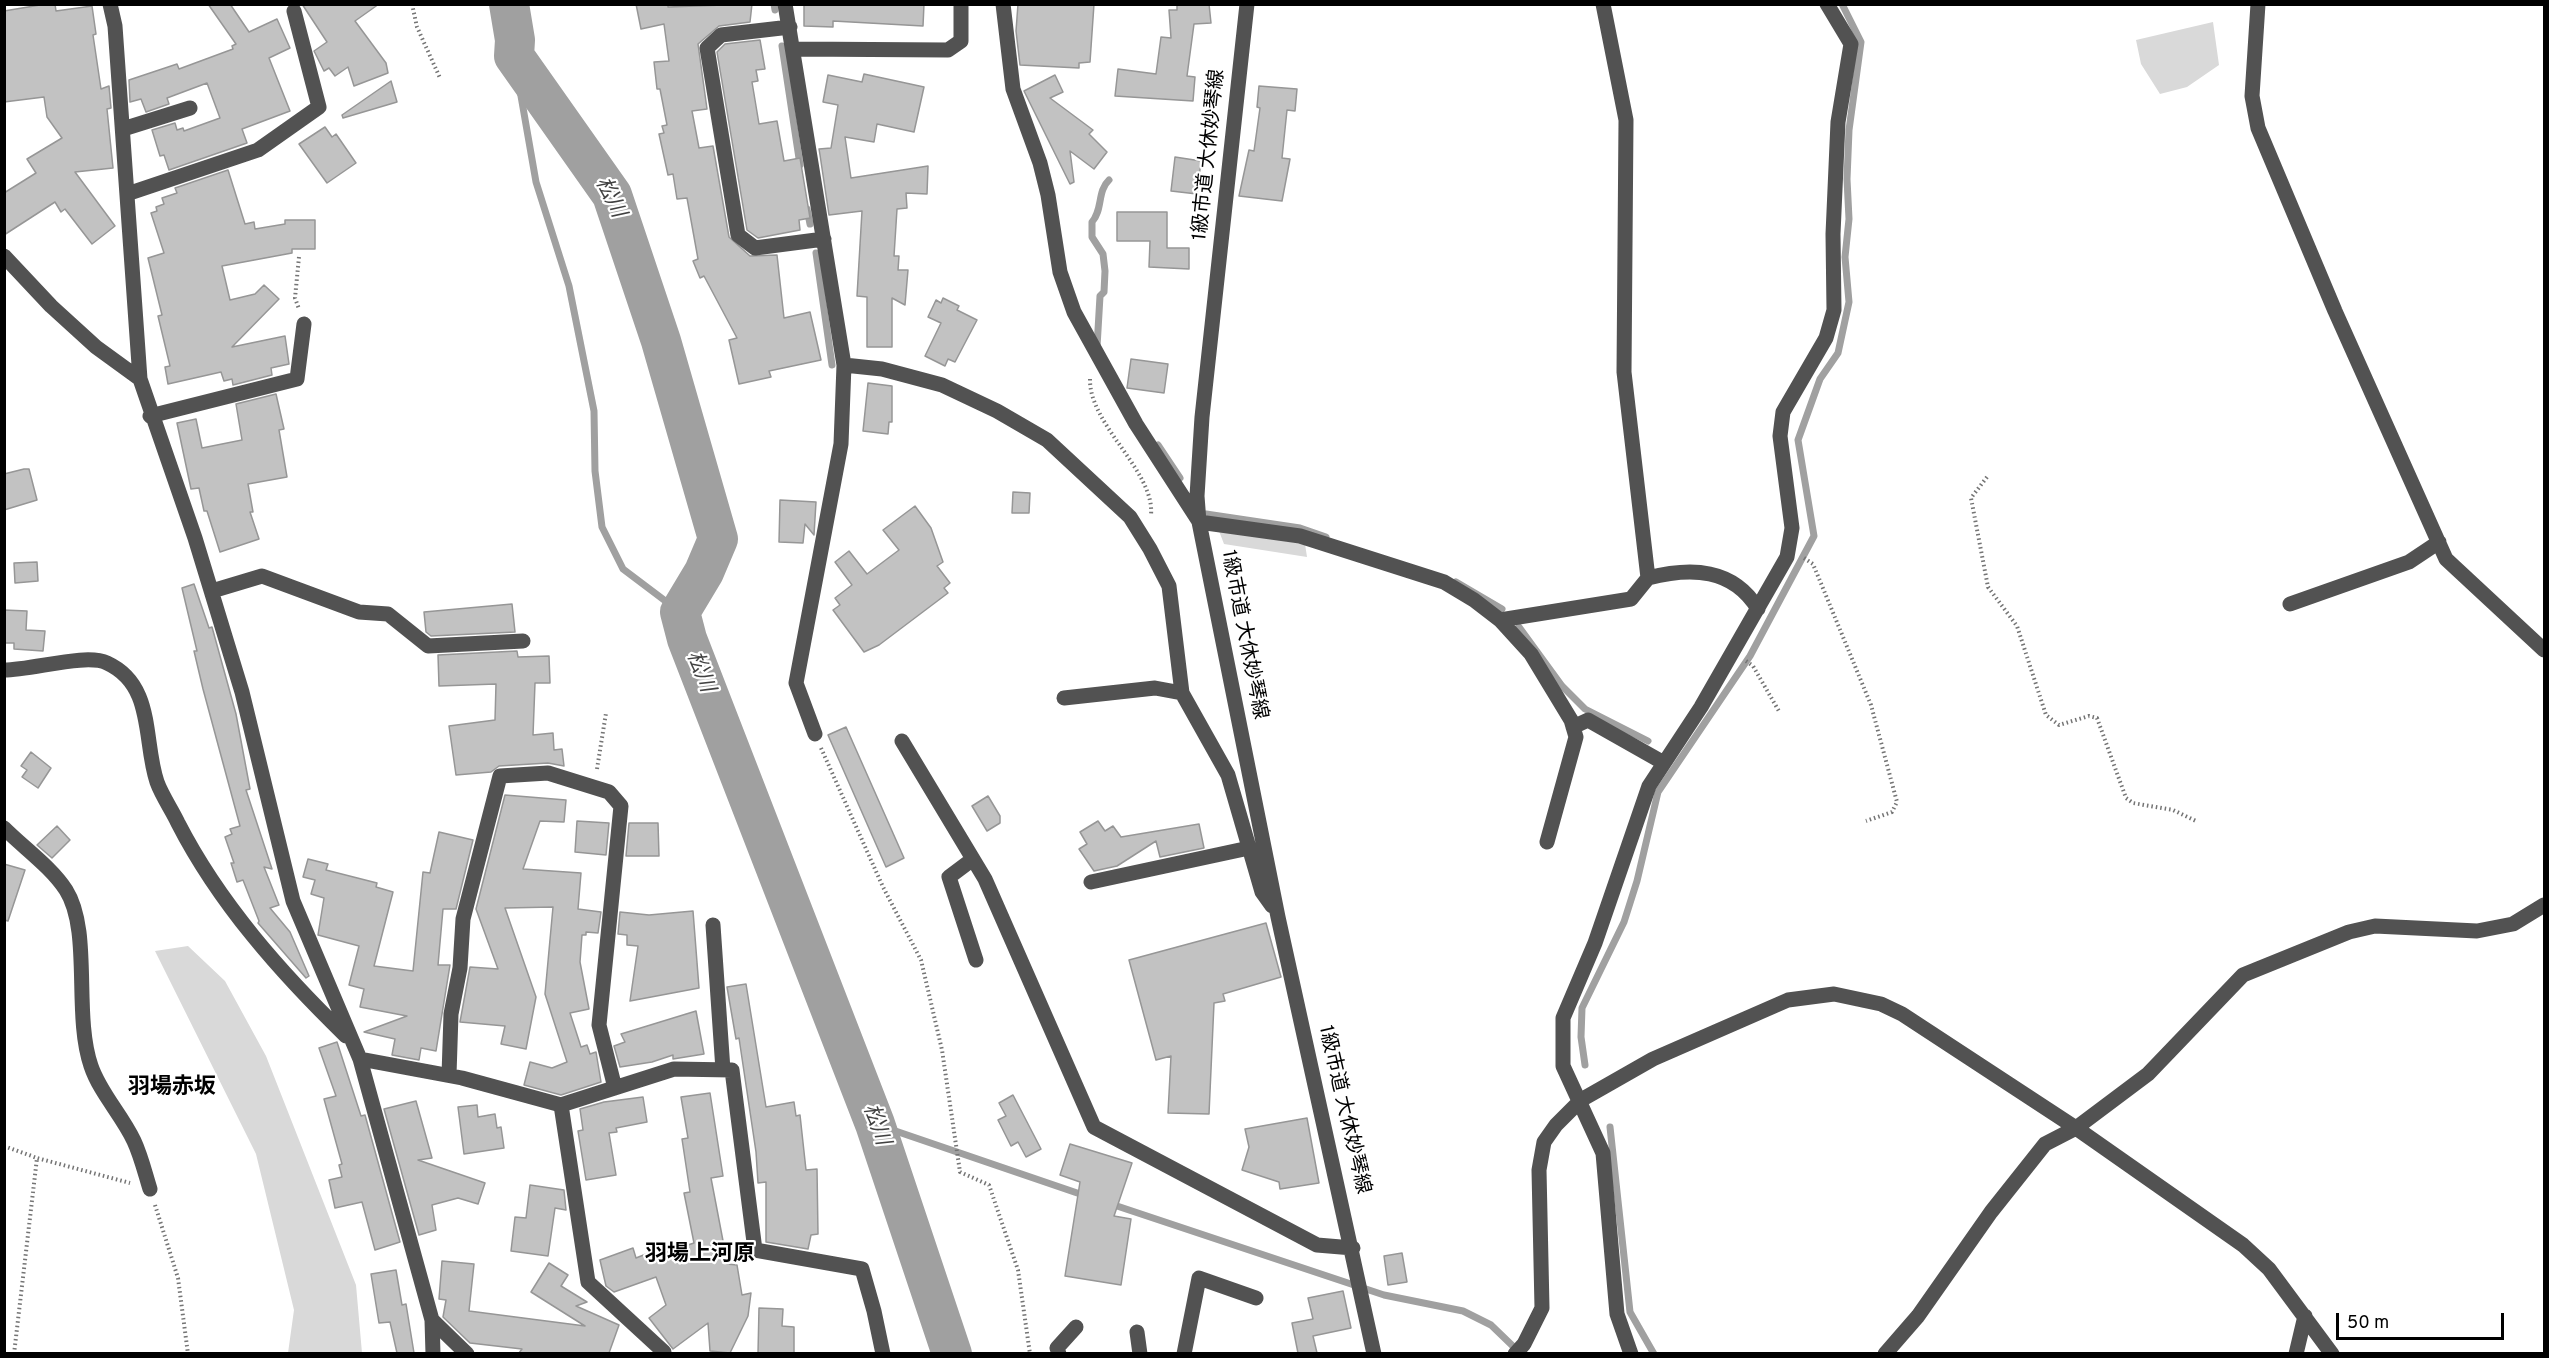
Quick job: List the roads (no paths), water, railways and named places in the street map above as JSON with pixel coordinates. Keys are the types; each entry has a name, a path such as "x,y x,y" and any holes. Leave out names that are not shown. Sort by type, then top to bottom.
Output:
{"street":[{"path":"110,4 115,26 140,379 150,416 212,591 242,692 293,901 360,1059 432,1320 433,1353"},
{"path":"785,4 844,365 841,444 796,684 815,734"},
{"path":"794,49 948,50 961,41 961,4"},
{"path":"1003,4 1013,89 1040,163 1048,195 1060,273 1074,312 1136,424 1199,522 1300,536 1444,582 1474,600 1500,620 1531,654 1573,727 1576,737 1546,842"},
{"name":"1級市道 大休妙琴線","path":"1247,4 1202,417 1197,496 1199,522 1278,916 1353,1248 1374,1353"},
{"path":"1603,4 1626,120 1624,372 1648,578"},
{"path":"1631,1353 1617,1314 1603,1153 1581,1100 1563,1066 1563,1018 1595,943 1649,786 1701,707 1787,557 1792,528 1780,436 1783,412 1826,338 1834,310 1833,234 1838,122 1851,44 1827,4"},
{"path":"2258,4 2252,96 2258,128 2446,559 2544,650"},
{"path":"127,194 258,150 319,106 294,11"},
{"path":"790,27 721,35 707,48 738,236 755,248 824,239"},
{"path":"123,129 190,108"},
{"path":"4,256 51,306 88,340 140,379"},
{"path":"150,416 297,379 304,324"},
{"path":"844,365 882,369 942,385 997,411 1047,440 1073,461 1130,518 1150,549 1169,586 1182,693 1228,775 1263,892 1278,916"},
{"path":"2290,604 2409,562 2439,542"},
{"path":"1500,620 1632,599 1648,578 1670,573 1698,572 1724,578 1747,591 1758,609"},
{"path":"212,591 262,576 359,612 388,614 428,646 523,641"},
{"path":"4,670 28,670 88,658 106,662 124,674 143,702 157,782 198,861 250,932 351,1041"},
{"path":"1064,698 1155,688 1182,693"},
{"path":"1573,727 1588,720 1664,763"},
{"path":"902,741 985,879 1094,1127 1317,1245 1353,1248"},
{"path":"449,1075 451,1014 460,968 462,919 500,777 548,773 609,792 621,806 600,1024 615,1088"},
{"path":"4,828 65,889 73,905 78,930 84,1036 90,1065 134,1140 150,1189"},
{"path":"1091,882 1249,848"},
{"path":"973,859 949,877 976,960"},
{"path":"1885,1353 1918,1316 1990,1212 2045,1144 2076,1128 2148,1074 2242,975 2349,932 2375,926 2477,931 2513,924 2544,905"},
{"path":"713,925 723,1070"},
{"path":"1520,1349 1542,1308 1539,1170 1544,1142 1556,1125 1581,1100 1653,1059 1742,1018 1788,1000 1834,994 1881,1004 1902,1014 2076,1128 2243,1245 2269,1269 2332,1353"},
{"path":"360,1059 449,1075 561,1105 674,1069 732,1070 755,1250 862,1269 883,1353"},
{"path":"561,1105 588,1282 664,1352"},
{"path":"1184,1353 1199,1278 1256,1298"},
{"path":"2296,1353 2305,1316"},
{"path":"432,1320 467,1353"},
{"path":"1059,1353 1057,1348 1076,1327"},
{"path":"1137,1332 1140,1353"}],"waterway":[{"name":"松川","path":"509,4 515,40 514,56 612,195 661,341 718,539 704,572 680,612 687,639 875,1124 952,1354"},
{"path":"774,4 775,10"},
{"path":"1585,1065 1581,1037 1582,1008 1624,922 1637,881 1658,792 1750,656 1814,536 1798,440 1820,379 1838,353 1849,302 1845,257 1849,219 1847,179 1849,130 1861,42 1842,4"},
{"path":"782,46 800,165"},
{"path":"514,56 536,182 569,286 594,411 595,471 602,527 623,569 680,612"},
{"path":"1097,347 1100,296 1104,292 1105,271 1103,254 1092,237 1092,222 1098,212 1105,184 1109,180"},
{"path":"807,209 810,224"},
{"path":"816,253 832,365"},
{"path":"1158,445 1180,478"},
{"path":"1206,514 1300,528 1326,537"},
{"path":"1456,582 1502,609"},
{"path":"1519,627 1562,686 1585,709 1648,741"},
{"path":"875,1124 1086,1196"},
{"path":"1610,1127 1630,1312 1654,1354"},
{"path":"1111,1204 1384,1295 1463,1311 1491,1325 1519,1352"}],"district":[{"name":"羽場赤坂","path":"172,1089"},
{"name":"羽場上河原","path":"700,1256"}]}
